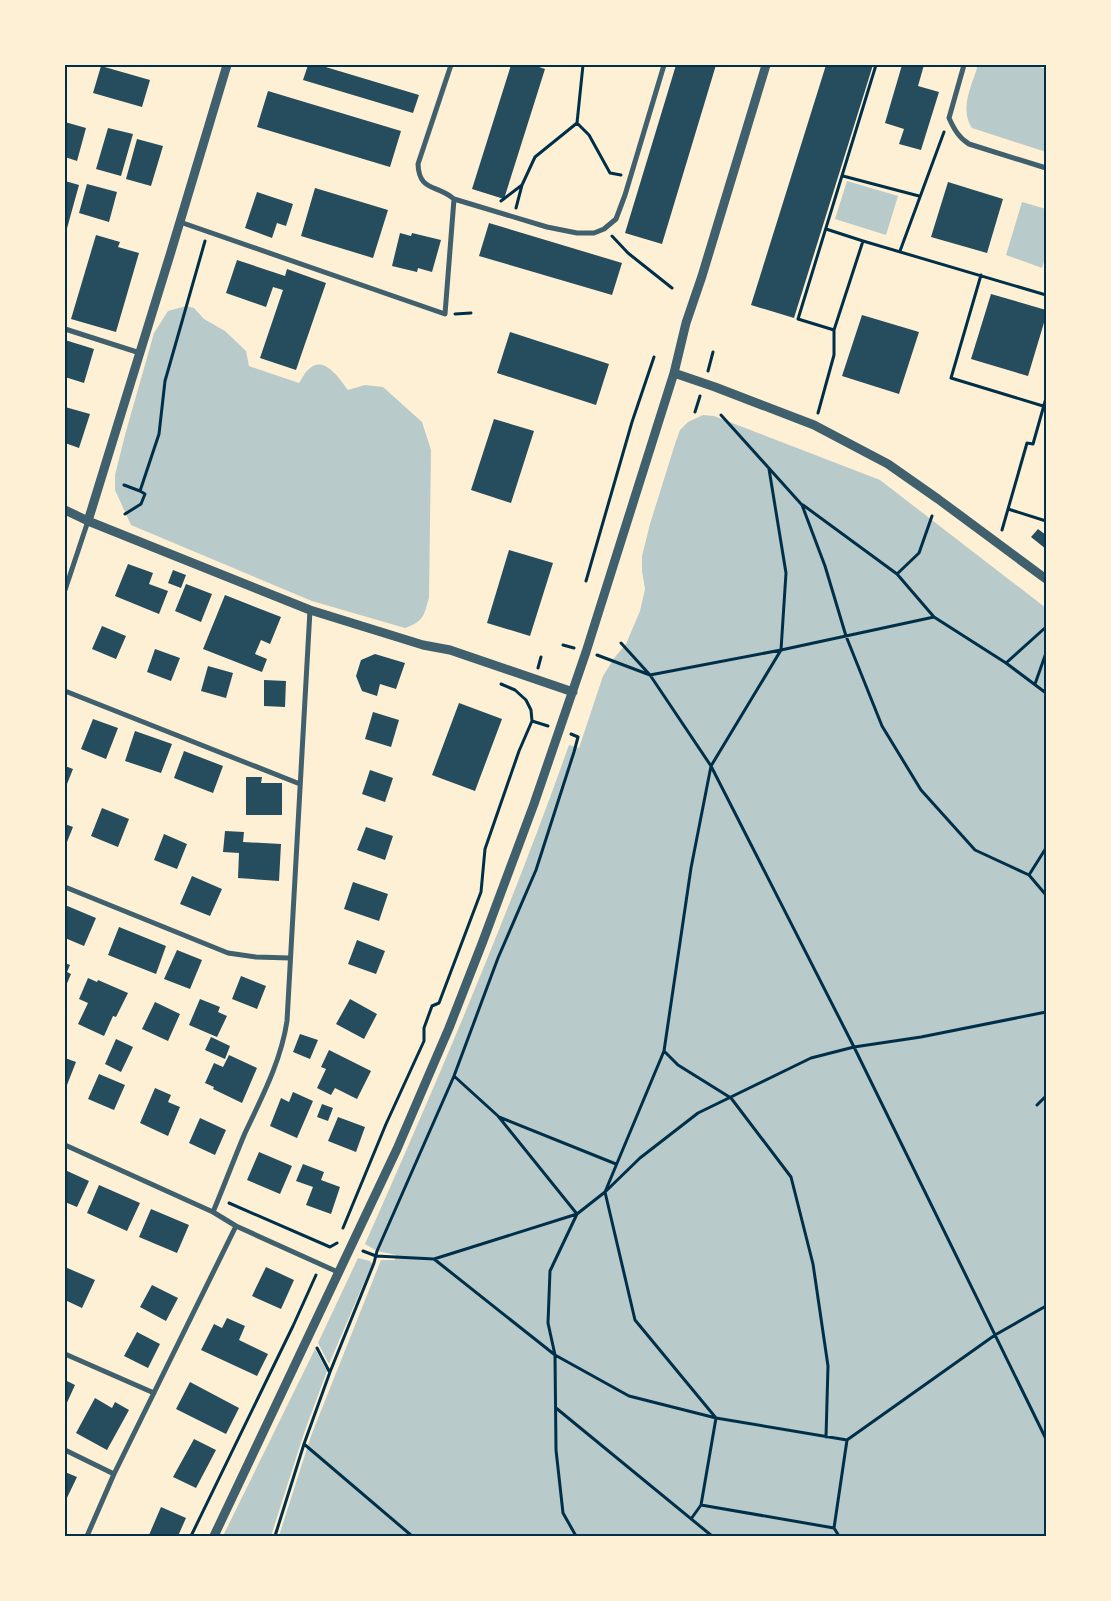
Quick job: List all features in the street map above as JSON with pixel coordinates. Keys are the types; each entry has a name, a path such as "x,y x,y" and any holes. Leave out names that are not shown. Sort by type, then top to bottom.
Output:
{"street":[{"path":"65,590 140,353 227,65"},
{"path":"451,65 418,164 422,181 454,199 547,227 577,233 594,233 604,229 616,219 664,65"},
{"path":"214,1536 397,1150 449,1028 534,804 573,692 674,373 686,323 766,65"},
{"path":"964,65 949,118 962,140 969,144 1046,168"},
{"path":"180,222 446,314 454,199"},
{"path":"65,329 140,353"},
{"path":"674,373 715,386 814,426 888,464 1046,580"},
{"path":"65,510 310,610 424,645 450,650 573,692"},
{"path":"213,1212 264,1093 284,1038 310,610"},
{"path":"65,691 300,784"},
{"path":"65,887 228,953 256,957 290,958"},
{"path":"65,1144 213,1212 236,1226 340,1273"},
{"path":"87,1536 114,1474 236,1226"},
{"path":"65,1354 154,1393"},
{"path":"65,1450 114,1474"}],"path":[{"path":"513,216 522,185 535,157 576,123 583,65"},
{"path":"834,330 798,319 876,65"},
{"path":"900,251 949,118"},
{"path":"576,123 589,135 610,174 630,177"},
{"path":"843,176 919,196"},
{"path":"485,208 504,199 522,185"},
{"path":"604,229 628,253 672,288"},
{"path":"826,229 1046,295"},
{"path":"140,491 159,434 166,381 206,241"},
{"path":"814,426 834,355 834,330 863,241"},
{"path":"981,275 950,378 1043,406"},
{"path":"586,581 632,422 654,357"},
{"path":"998,544 1027,443 1032,444 1046,398"},
{"path":"721,415 802,505 897,574 934,617 1006,663 1046,693"},
{"path":"691,1519 701,1505 716,1418 635,1320 605,1192 664,1051 691,868 711,766 780,650 786,574 769,469"},
{"path":"124,485 145,494 141,504 125,514"},
{"path":"802,505 825,566 846,636 882,726 921,790 975,850 1029,875 1046,895"},
{"path":"1008,509 1046,521"},
{"path":"897,574 920,553 932,516"},
{"path":"606,658 650,675 780,650 934,617"},
{"path":"1006,663 1046,627"},
{"path":"621,643 650,675 711,766 854,1047 1046,1439"},
{"path":"1035,684 1046,654"},
{"path":"342,1232 386,1124 424,1041 424,1028 432,1006 440,1003 481,892 485,848 532,721 531,710 526,700 514,690 501,684"},
{"path":"275,1536 304,1444 376,1253 454,1076 498,958 536,870 578,736"},
{"path":"1029,875 1046,848"},
{"path":"363,1251 396,1257 434,1259 577,1214 605,1192 640,1158 698,1113 811,1058 854,1047 921,1037 1046,1012"},
{"path":"664,1051 678,1065 731,1098 790,1177 813,1264 828,1366 826,1436"},
{"path":"454,1076 498,1116 577,1214"},
{"path":"1037,1105 1046,1096"},
{"path":"498,1116 616,1164"},
{"path":"228,1202 330,1247 339,1241"},
{"path":"576,1536 563,1513 556,1450 555,1355 548,1323 550,1271 577,1214"},
{"path":"434,1259 555,1355 629,1396 716,1418 847,1440 995,1335 1046,1306"},
{"path":"191,1536 293,1326 315,1276"},
{"path":"310,1335 330,1372"},
{"path":"556,1408 712,1536"},
{"path":"839,1536 834,1528 847,1440"},
{"path":"304,1444 412,1536"},
{"path":"701,1505 834,1528"}],"shaded area":[{"path":"978,65 1033,65 1046,69 1046,152 972,128 968,121 967,105"},
{"path":"847,181 898,196 886,235 835,219"},
{"path":"1022,202 1046,209 1046,254 1042,268 1006,255"},
{"path":"186,306 194,308 204,319 225,331 246,351 249,366 299,383 307,371 314,366 326,366 348,390 365,385 383,387 422,422 431,450 429,597 422,617 416,623 405,628 312,601 131,525 115,490 115,475 125,435 154,333 168,311"},
{"path":"703,415 714,416 880,480 1046,608 1046,1536 279,1536 311,1436 381,1260 395,1260 396,1255 377,1251 365,1244 472,996 522,871 569,745 579,748 603,676 626,644 640,611 645,589 642,556 675,444 680,430 688,422"},
{"path":"358,1258 370,1261 372,1264 329,1364 318,1343"},
{"path":"315,1349 327,1371 304,1433 271,1536 223,1536"}],"building":[{"path":"308,65 319,65 419,95 413,113 303,80"},
{"path":"511,65 537,65 545,69 504,199 472,189"},
{"path":"676,65 716,65 662,244 625,233"},
{"path":"826,65 873,65 794,318 751,305"},
{"path":"902,65 924,65 918,86 939,92 921,150 899,144 904,129 885,123"},
{"path":"101,66 150,80 142,107 93,93"},
{"path":"268,91 401,131 390,167 257,127"},
{"path":"65,122 86,128 77,161 65,157"},
{"path":"108,128 133,134 121,176 96,169"},
{"path":"137,139 163,146 151,186 126,179"},
{"path":"65,181 79,185 66,232 65,232"},
{"path":"948,182 1003,199 987,253 931,237"},
{"path":"87,184 117,192 109,222 79,213"},
{"path":"315,188 388,210 373,258 301,236"},
{"path":"257,192 293,204 286,226 277,223 272,238 245,228"},
{"path":"489,223 622,263 612,295 479,256"},
{"path":"400,233 411,236 412,233 441,240 432,272 418,268 417,272 392,266"},
{"path":"96,235 120,242 118,247 139,253 116,332 71,319"},
{"path":"237,260 285,276 287,269 326,283 296,370 260,358 283,290 273,287 266,307 226,293"},
{"path":"991,294 1046,310 1046,316 1028,376 971,359"},
{"path":"862,315 919,332 899,394 842,376"},
{"path":"510,332 609,364 596,405 497,373"},
{"path":"65,340 94,349 84,383 65,377"},
{"path":"65,407 90,414 79,448 65,443"},
{"path":"494,419 534,431 511,503 471,490"},
{"path":"1038,529 1046,535 1046,549 1031,537"},
{"path":"509,550 553,563 530,636 487,623"},
{"path":"128,564 153,573 149,584 168,591 159,614 115,596"},
{"path":"173,570 186,575 181,588 168,583"},
{"path":"186,584 212,594 201,622 175,611"},
{"path":"225,595 281,617 270,644 261,640 255,654 267,659 262,672 203,649"},
{"path":"102,626 126,636 116,659 92,649"},
{"path":"155,649 180,658 171,681 147,672"},
{"path":"375,654 405,663 396,689 380,684 377,696 362,691 356,676 361,660"},
{"path":"208,666 233,673 226,698 201,691"},
{"path":"264,680 286,681 285,707 264,706"},
{"path":"459,703 502,719 475,791 432,775"},
{"path":"373,712 399,720 391,747 365,739"},
{"path":"93,719 118,728 106,759 81,749"},
{"path":"135,731 172,744 161,773 125,761"},
{"path":"184,751 223,766 213,793 174,778"},
{"path":"65,766 73,769 65,789"},
{"path":"370,770 393,778 385,802 362,794"},
{"path":"246,777 262,777 261,783 282,783 282,815 246,815"},
{"path":"102,808 129,819 118,847 91,836"},
{"path":"65,824 73,827 65,847"},
{"path":"366,827 393,836 385,860 357,850"},
{"path":"225,831 244,832 243,842 281,844 279,881 238,878 239,853 223,852"},
{"path":"164,834 187,844 177,869 154,860"},
{"path":"192,876 222,889 210,916 180,904"},
{"path":"353,882 388,894 379,921 344,909"},
{"path":"65,905 96,918 84,946 65,938"},
{"path":"119,927 166,946 156,974 108,955"},
{"path":"357,940 385,951 376,974 348,964"},
{"path":"177,950 202,960 190,989 164,979"},
{"path":"65,963 70,965 67,972 71,974 65,988"},
{"path":"241,976 266,986 257,1009 232,999"},
{"path":"88,978 97,982 98,980 128,993 116,1017 113,1016 104,1036 78,1024 88,1003 79,999"},
{"path":"200,999 220,1007 218,1012 227,1016 217,1037 189,1025"},
{"path":"350,999 377,1014 364,1039 336,1024"},
{"path":"155,1002 180,1014 168,1041 142,1029"},
{"path":"300,1034 318,1040 310,1059 293,1052"},
{"path":"211,1037 230,1046 225,1059 205,1050"},
{"path":"116,1039 133,1047 121,1072 105,1064"},
{"path":"329,1050 371,1071 357,1099 335,1088 331,1095 317,1088 326,1069 321,1067"},
{"path":"229,1055 257,1068 242,1103 205,1083 214,1063 223,1067"},
{"path":"65,1058 76,1062 65,1090"},
{"path":"99,1074 125,1085 114,1110 88,1099"},
{"path":"155,1088 171,1095 168,1102 180,1107 168,1136 140,1123"},
{"path":"293,1092 313,1101 297,1138 270,1126 281,1098 289,1102"},
{"path":"322,1104 333,1108 328,1121 317,1117"},
{"path":"338,1117 365,1127 356,1152 328,1141"},
{"path":"200,1118 226,1130 215,1155 189,1143"},
{"path":"259,1152 292,1166 280,1194 247,1180"},
{"path":"303,1164 324,1172 321,1180 340,1187 331,1214 306,1205 313,1187 296,1181"},
{"path":"65,1170 89,1181 77,1207 65,1202"},
{"path":"99,1185 140,1203 127,1231 87,1213"},
{"path":"151,1209 189,1225 177,1253 139,1237"},
{"path":"65,1267 95,1280 82,1308 65,1300"},
{"path":"266,1267 294,1280 281,1309 252,1296"},
{"path":"152,1285 178,1298 166,1321 140,1307"},
{"path":"227,1318 245,1326 239,1340 268,1354 257,1376 201,1350 214,1324 222,1328"},
{"path":"137,1332 160,1344 148,1368 124,1356"},
{"path":"65,1380 75,1385 65,1407"},
{"path":"190,1382 239,1408 226,1434 176,1409"},
{"path":"95,1398 112,1408 115,1402 129,1410 107,1450 76,1433"},
{"path":"194,1439 216,1450 196,1488 173,1477"},
{"path":"65,1472 77,1477 65,1502"},
{"path":"161,1507 186,1518 178,1536 149,1535"}]}
